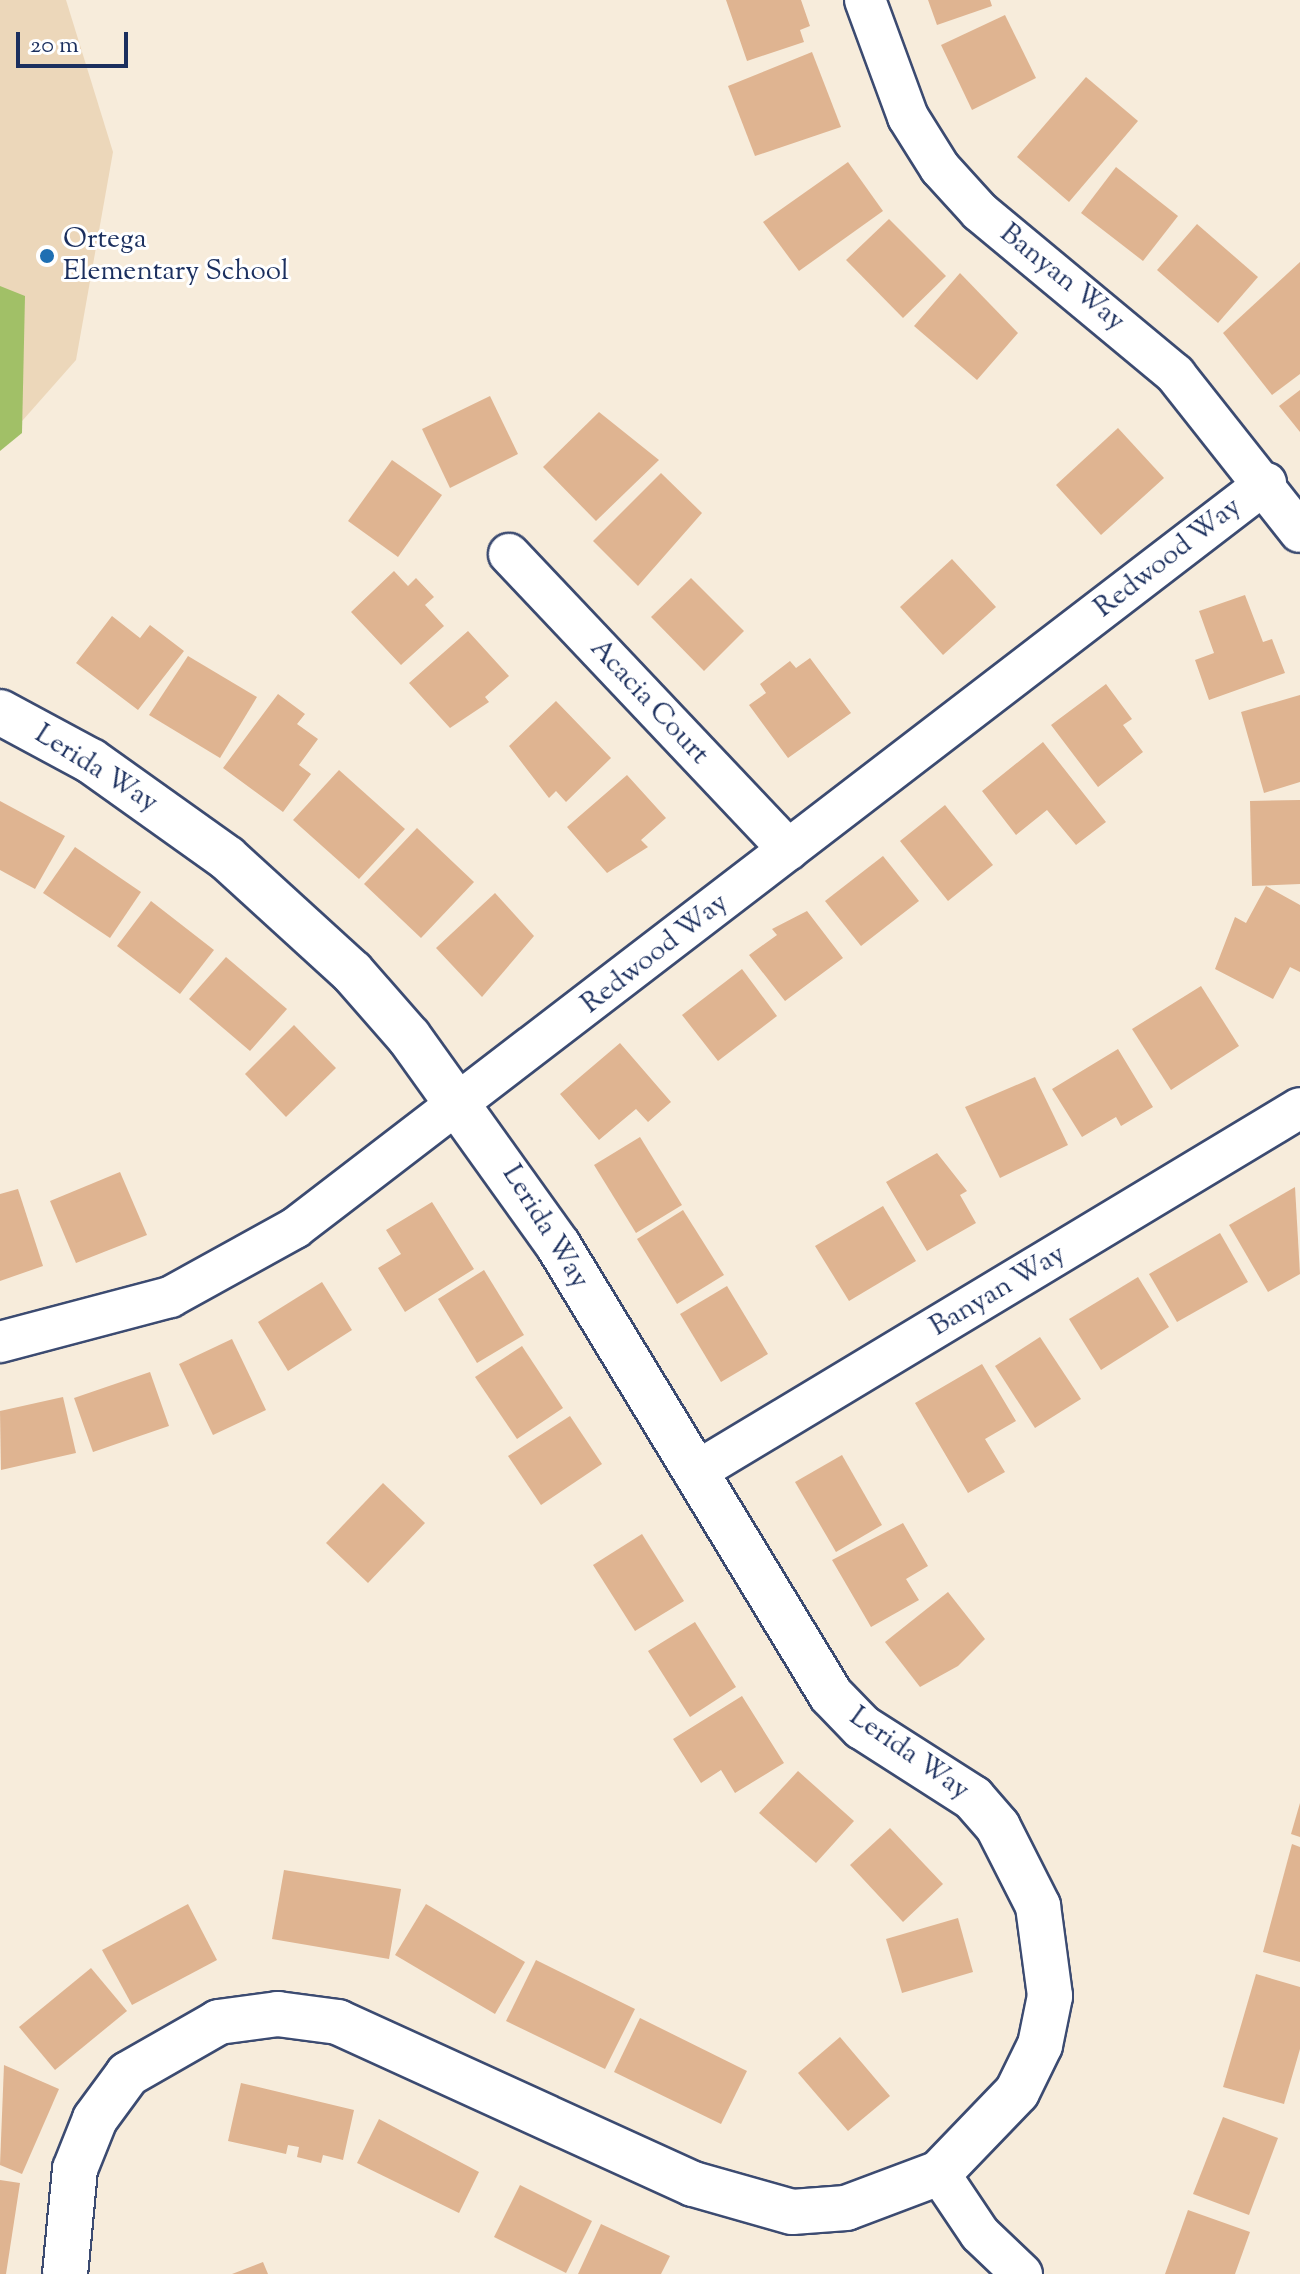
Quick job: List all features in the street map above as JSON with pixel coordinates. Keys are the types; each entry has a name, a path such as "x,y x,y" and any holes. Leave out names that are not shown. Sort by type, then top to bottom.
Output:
{"street":[{"name":"Banyan Way","path":"865,0 908,117 940,168 980,212 1175,374 1266,483 1300,532"},
{"name":"Redwood Way","path":"0,1342 105,1319 234,1266 461,1103 1266,483"},
{"name":"Acacia Court","path":"509,554 789,850"},
{"name":"Lerida Way","path":"0,712 91,761 227,858 352,972 461,1103 558,1245 831,1695 862,1727 973,1798 1022,1865 1038,1906 1050,1996 1040,2045 1017,2092 939,2173 846,2208 792,2212 742,2204 394,2042 338,2022 278,2014 219,2022 128,2074 95,2119 75,2169 65,2274"},
{"name":"Banyan Way","path":"694,1473 1300,1108"},
{"path":"939,2173 980,2234 1022,2274"}],"shaded area":[{"name":"Ortega Elementary School","path":"0,0 66,0 113,152 76,360 0,446"}],"green space":[{"path":"0,286 25,296 22,433 0,451"}],"building":[{"path":"726,0 801,0 810,26 800,30 804,42 747,61"},
{"path":"928,0 990,0 992,6 937,25"},
{"path":"1005,15 1036,78 972,110 941,45"},
{"path":"812,52 841,127 755,156 728,86"},
{"path":"1086,77 1138,121 1069,202 1017,157"},
{"path":"848,162 883,211 799,271 763,222"},
{"path":"1116,167 1178,216 1143,261 1081,213"},
{"path":"889,219 946,276 903,318 846,260"},
{"path":"1197,224 1258,277 1218,323 1157,270"},
{"path":"1300,262 1300,374 1272,395 1223,333"},
{"path":"960,273 1018,333 977,380 914,326"},
{"path":"1300,390 1300,432 1279,406"},
{"path":"490,396 518,454 450,488 422,429"},
{"path":"599,412 659,460 596,521 543,467"},
{"path":"1118,428 1164,478 1101,535 1056,485"},
{"path":"392,460 442,495 398,557 348,521"},
{"path":"661,473 702,513 638,586 593,541"},
{"path":"952,559 996,607 943,655 900,607"},
{"path":"394,571 408,586 416,578 434,597 425,605 444,626 401,665 351,612"},
{"path":"691,578 744,631 704,671 651,617"},
{"path":"1245,595 1263,642 1272,639 1285,673 1209,700 1195,660 1214,653 1199,611"},
{"path":"112,616 140,638 150,625 184,651 138,710 76,663"},
{"path":"468,631 509,676 485,697 489,702 450,728 409,683"},
{"path":"188,656 257,697 220,758 149,715"},
{"path":"810,658 851,713 788,758 749,705 766,693 760,684 790,661 796,668"},
{"path":"1106,684 1132,719 1123,725 1143,752 1098,787 1051,725"},
{"path":"278,694 305,714 297,724 318,739 299,765 311,774 283,812 223,768"},
{"path":"1300,695 1300,782 1264,793 1241,712"},
{"path":"556,701 611,758 566,802 556,791 549,798 509,746"},
{"path":"1043,742 1106,822 1076,845 1047,810 1016,835 982,791"},
{"path":"339,770 405,829 359,879 293,820"},
{"path":"627,775 666,818 641,840 648,847 607,873 567,827"},
{"path":"1300,800 1300,884 1252,886 1250,801"},
{"path":"0,801 65,836 35,889 0,870"},
{"path":"945,805 993,865 948,901 900,841"},
{"path":"417,828 474,882 421,938 364,884"},
{"path":"75,847 141,892 110,938 43,893"},
{"path":"883,856 919,901 861,946 825,901"},
{"path":"1266,886 1300,905 1300,972 1290,967 1273,999 1215,969 1235,917 1246,923"},
{"path":"495,893 534,936 482,997 436,948"},
{"path":"151,901 214,950 180,994 117,946"},
{"path":"807,911 843,958 785,1001 749,955 777,935 772,929"},
{"path":"226,957 287,1009 250,1051 189,999"},
{"path":"742,969 777,1016 718,1061 682,1015"},
{"path":"1201,986 1239,1046 1171,1090 1132,1029"},
{"path":"294,1025 336,1068 286,1117 245,1074"},
{"path":"620,1043 671,1102 648,1122 636,1109 599,1140 560,1094"},
{"path":"1118,1049 1153,1107 1121,1126 1116,1117 1082,1137 1052,1089"},
{"path":"1035,1077 1068,1145 1000,1178 965,1107"},
{"path":"640,1137 682,1205 636,1233 594,1165"},
{"path":"937,1153 967,1191 960,1195 976,1223 927,1251 886,1182"},
{"path":"120,1172 147,1235 76,1263 50,1201"},
{"path":"1295,1187 1300,1274 1268,1292 1229,1225"},
{"path":"18,1189 43,1266 0,1281 0,1194"},
{"path":"432,1202 474,1269 405,1312 378,1268 401,1254 386,1230"},
{"path":"883,1206 916,1261 849,1301 815,1246"},
{"path":"683,1210 724,1275 677,1304 637,1239"},
{"path":"1220,1233 1248,1282 1177,1322 1149,1274"},
{"path":"484,1270 524,1335 477,1363 438,1299"},
{"path":"1138,1277 1169,1327 1101,1370 1069,1319"},
{"path":"322,1282 352,1330 288,1371 258,1322"},
{"path":"727,1286 768,1354 721,1382 680,1314"},
{"path":"1040,1337 1081,1399 1035,1428 995,1366"},
{"path":"232,1339 266,1410 213,1435 179,1364"},
{"path":"522,1346 563,1408 517,1439 475,1377"},
{"path":"982,1364 1016,1421 985,1439 1005,1472 968,1493 915,1403"},
{"path":"150,1372 169,1426 93,1452 74,1398"},
{"path":"63,1397 76,1453 1,1470 0,1411"},
{"path":"570,1416 602,1464 541,1505 508,1456"},
{"path":"842,1455 882,1525 836,1552 795,1482"},
{"path":"383,1483 425,1523 368,1583 326,1543"},
{"path":"903,1523 928,1566 906,1579 919,1600 871,1627 832,1560"},
{"path":"642,1534 684,1601 635,1631 593,1565"},
{"path":"948,1592 985,1639 958,1666 920,1687 885,1642"},
{"path":"695,1622 736,1687 690,1717 648,1651"},
{"path":"742,1696 784,1763 735,1793 721,1770 701,1783 673,1739"},
{"path":"798,1771 854,1821 816,1863 759,1813"},
{"path":"1300,1803 1300,1837 1291,1834"},
{"path":"890,1828 943,1884 903,1922 850,1865"},
{"path":"1292,1844 1300,1847 1300,1962 1263,1952"},
{"path":"284,1870 401,1889 389,1959 272,1939"},
{"path":"188,1904 217,1960 132,2005 102,1950"},
{"path":"426,1904 525,1962 495,2014 395,1955"},
{"path":"958,1918 973,1972 902,1993 886,1939"},
{"path":"536,1960 635,2009 605,2069 506,2021"},
{"path":"91,1968 127,2011 55,2070 19,2027"},
{"path":"1256,1974 1300,1987 1300,2049 1284,2104 1223,2087"},
{"path":"640,2018 747,2071 721,2124 614,2072"},
{"path":"840,2037 890,2096 848,2131 798,2073"},
{"path":"4,2065 59,2089 22,2174 0,2165"},
{"path":"241,2083 354,2110 343,2160 323,2155 321,2163 297,2157 299,2147 288,2145 286,2154 228,2141"},
{"path":"1223,2117 1278,2138 1249,2215 1193,2194"},
{"path":"379,2119 479,2172 459,2213 357,2163"},
{"path":"0,2180 20,2183 6,2274 0,2274"},
{"path":"520,2185 592,2221 566,2273 494,2237"},
{"path":"1188,2210 1250,2232 1235,2274 1165,2274"},
{"path":"601,2224 670,2256 661,2274 578,2274"},
{"path":"263,2262 268,2274 232,2274"}],"place":[{"name":"Ortega Elementary School","path":"47,256"}]}
